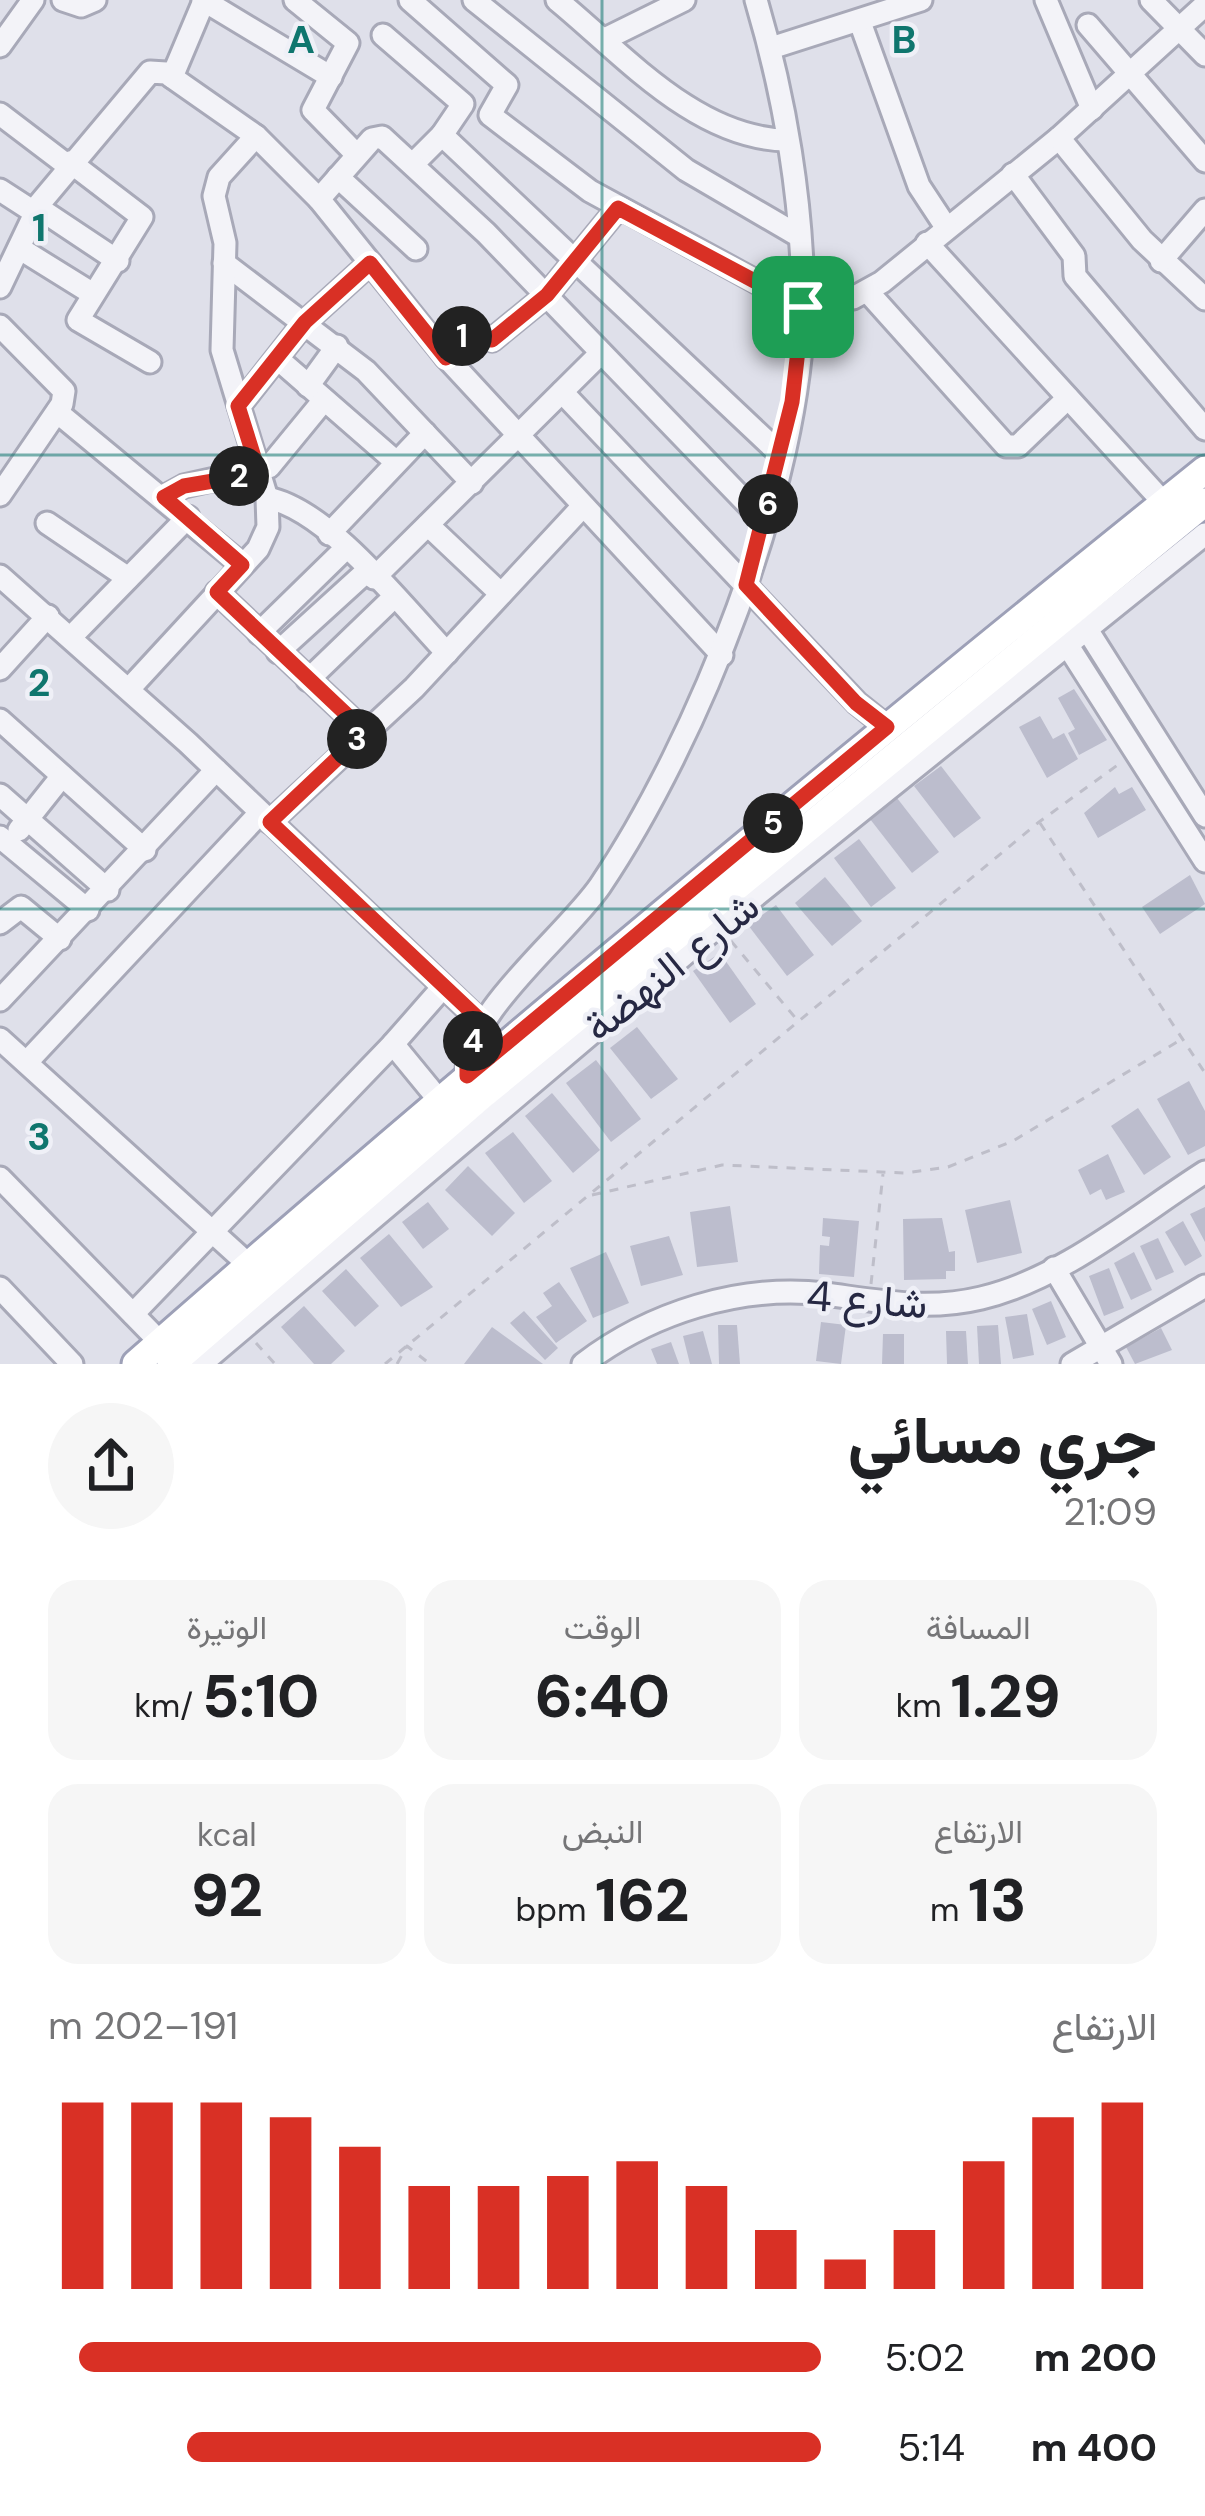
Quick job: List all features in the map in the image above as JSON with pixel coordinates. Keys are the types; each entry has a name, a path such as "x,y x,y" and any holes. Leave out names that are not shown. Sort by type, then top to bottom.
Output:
{"main road":[{"path":"166,1353 249,1265 467,1076 933,687 1205,470"},
{"path":"136,1364 166,1353 481,1096 958,719 1205,502"},
{"path":"933,687 958,719"}],"street":[{"path":"0,46 33,0"},
{"path":"63,0 81,6 95,0"},
{"path":"296,0 348,43 313,110 357,155"},
{"path":"410,0 507,85 491,117 551,166 618,208 803,307 868,292 1060,138 1205,5"},
{"path":"474,0 686,170 799,236"},
{"path":"557,0 697,115 760,140 787,140"},
{"path":"604,39 684,0"},
{"path":"467,1076 467,1057 482,1022 600,886 646,808 722,655 746,585 780,454 803,307 787,140 771,48 757,0"},
{"path":"771,48 921,0"},
{"path":"1046,0 1091,109"},
{"path":"1151,0 1205,56"},
{"path":"172,76 211,2 331,77"},
{"path":"860,22 919,186 946,227"},
{"path":"1088,25 1205,161"},
{"path":"383,34 463,104 442,135 414,163"},
{"path":"0,287 12,252 36,209 69,164 145,76 159,70 172,76 256,136 319,199 446,358 722,655"},
{"path":"0,114 140,212 137,232 79,322 150,362"},
{"path":"442,135 780,454"},
{"path":"129,689 266,538 267,498 219,326 224,263 214,189 256,136"},
{"path":"319,199 378,136 414,163 547,295 763,520"},
{"path":"1060,138 1161,260 1205,299"},
{"path":"1013,174 1074,256 1075,276 1205,429"},
{"path":"338,177 416,249"},
{"path":"0,190 118,262"},
{"path":"446,358 468,328 492,340 547,295 618,208"},
{"path":"1161,260 1205,210"},
{"path":"927,243 1164,503"},
{"path":"12,252 93,294"},
{"path":"224,263 337,346 472,483"},
{"path":"238,406 305,322 370,263"},
{"path":"868,292 1006,446 1018,446 1068,398"},
{"path":"0,326 62,387 57,412 0,495"},
{"path":"164,497 184,486 259,473 276,461 337,346"},
{"path":"278,652 428,525 601,353"},
{"path":"278,359 395,461"},
{"path":"562,392 856,703 887,727"},
{"path":"57,412 242,565"},
{"path":"259,633 337,542 395,461 424,433"},
{"path":"267,498 295,506 337,542 447,653"},
{"path":"27,1062 265,818 447,653 583,506"},
{"path":"72,636 188,517"},
{"path":"47,523 128,578"},
{"path":"428,525 501,594"},
{"name":"شارع النهضة","path":"201,1364 958,719 1068,646 1205,534"},
{"path":"0,576 217,770 482,1022"},
{"path":"217,592 365,732"},
{"path":"308,680 393,598"},
{"path":"0,669 48,616"},
{"path":"1088,631 1205,816"},
{"path":"1068,646 1205,861"},
{"path":"0,720 145,850"},
{"path":"0,1000 217,770"},
{"path":"62,776 3,845 88,910"},
{"path":"0,795 108,890"},
{"path":"0,923 20,907 60,939"},
{"path":"133,1314 443,987"},
{"path":"0,1039 249,1265"},
{"path":"393,1044 440,1100"},
{"name":"شارع 4","path":"583,1364 628,1334 721,1300 787,1293 946,1305 1020,1286 1205,1172"},
{"path":"0,1178 166,1353"},
{"path":"1054,1268 1107,1357"},
{"path":"1072,1364 1107,1357 1205,1286"},
{"path":"0,1288 72,1364"}],"path":[{"path":"385,1364 1039,822 1135,752"},
{"path":"1039,822 1205,1073"},
{"path":"718,926 800,1023"},
{"path":"590,1196 722,1165 883,1172 948,1167 1013,1141 1182,1039"},
{"path":"869,1301 883,1172"},
{"path":"243,1328 275,1364"},
{"path":"398,1364 407,1346"},
{"path":"407,1346 430,1364"}],"building":[{"path":"1074,689 1107,740 1079,755 1068,733 1075,729 1058,698"},
{"path":"1040,716 1053,739 1064,733 1078,759 1047,778 1019,727"},
{"path":"941,766 981,818 954,838 914,786"},
{"path":"1115,787 1119,794 1132,787 1146,810 1098,838 1084,813"},
{"path":"897,798 939,852 912,873 870,819"},
{"path":"859,839 896,888 871,907 834,858"},
{"path":"1190,875 1205,904 1160,934 1142,907"},
{"path":"825,877 862,921 832,946 795,903"},
{"path":"776,905 814,955 787,976 748,925"},
{"path":"720,953 756,1004 730,1023 693,971"},
{"path":"637,1027 678,1079 651,1099 610,1048"},
{"path":"596,1060 641,1119 611,1142 566,1083"},
{"path":"1189,1081 1205,1111 1205,1146 1188,1155 1157,1099"},
{"path":"552,1093 600,1150 573,1173 525,1116"},
{"path":"1138,1108 1171,1157 1144,1175 1111,1126"},
{"path":"513,1132 552,1181 524,1203 485,1153"},
{"path":"1108,1154 1125,1192 1106,1200 1101,1189 1090,1195 1078,1170"},
{"path":"468,1166 515,1213 492,1236 445,1190"},
{"path":"1010,1200 1022,1253 977,1263 965,1210"},
{"path":"428,1202 449,1229 423,1249 402,1222"},
{"path":"730,1206 738,1262 697,1267 690,1212"},
{"path":"1205,1207 1205,1242 1190,1214"},
{"path":"823,1218 859,1221 854,1277 819,1274 820,1245 829,1246 830,1237 822,1236"},
{"path":"942,1218 949,1252 955,1251 955,1271 946,1271 946,1279 904,1280 903,1219"},
{"path":"1183,1221 1202,1256 1185,1266 1165,1232"},
{"path":"389,1234 433,1287 401,1307 360,1258"},
{"path":"669,1236 683,1275 641,1286 630,1246"},
{"path":"1158,1238 1174,1272 1156,1280 1140,1246"},
{"path":"606,1252 629,1303 593,1318 570,1268"},
{"path":"1134,1252 1152,1290 1131,1300 1114,1263"},
{"path":"1109,1268 1124,1308 1104,1316 1089,1276"},
{"path":"346,1269 379,1306 355,1327 322,1291"},
{"path":"559,1282 587,1321 556,1343 536,1317 552,1306 543,1293"},
{"path":"1051,1301 1066,1337 1047,1345 1032,1309"},
{"path":"304,1306 345,1351 331,1364 314,1364 281,1327"},
{"path":"524,1311 558,1348 545,1360 510,1323"},
{"path":"1027,1314 1034,1355 1013,1359 1005,1317"},
{"path":"821,1322 846,1325 841,1364 816,1361"},
{"path":"718,1325 737,1325 740,1364 719,1364"},
{"path":"998,1325 1001,1364 979,1364 977,1326"},
{"path":"492,1327 543,1364 464,1364"},
{"path":"1161,1328 1172,1350 1135,1364 1126,1347"},
{"path":"703,1331 712,1364 690,1364 683,1336"},
{"path":"946,1331 966,1331 968,1364 947,1364"},
{"path":"883,1334 904,1334 904,1364 882,1364"},
{"path":"671,1342 679,1364 657,1364 651,1349"}],"route":[{"path":"618,208 803,307 792,402 746,585 856,703 887,727 467,1076 467,1057 482,1022 270,822 365,732 217,592 242,565 164,497 184,486 259,473 238,406 305,322 370,263 446,358 468,328 473,326 492,340 547,295 618,208"}]}
